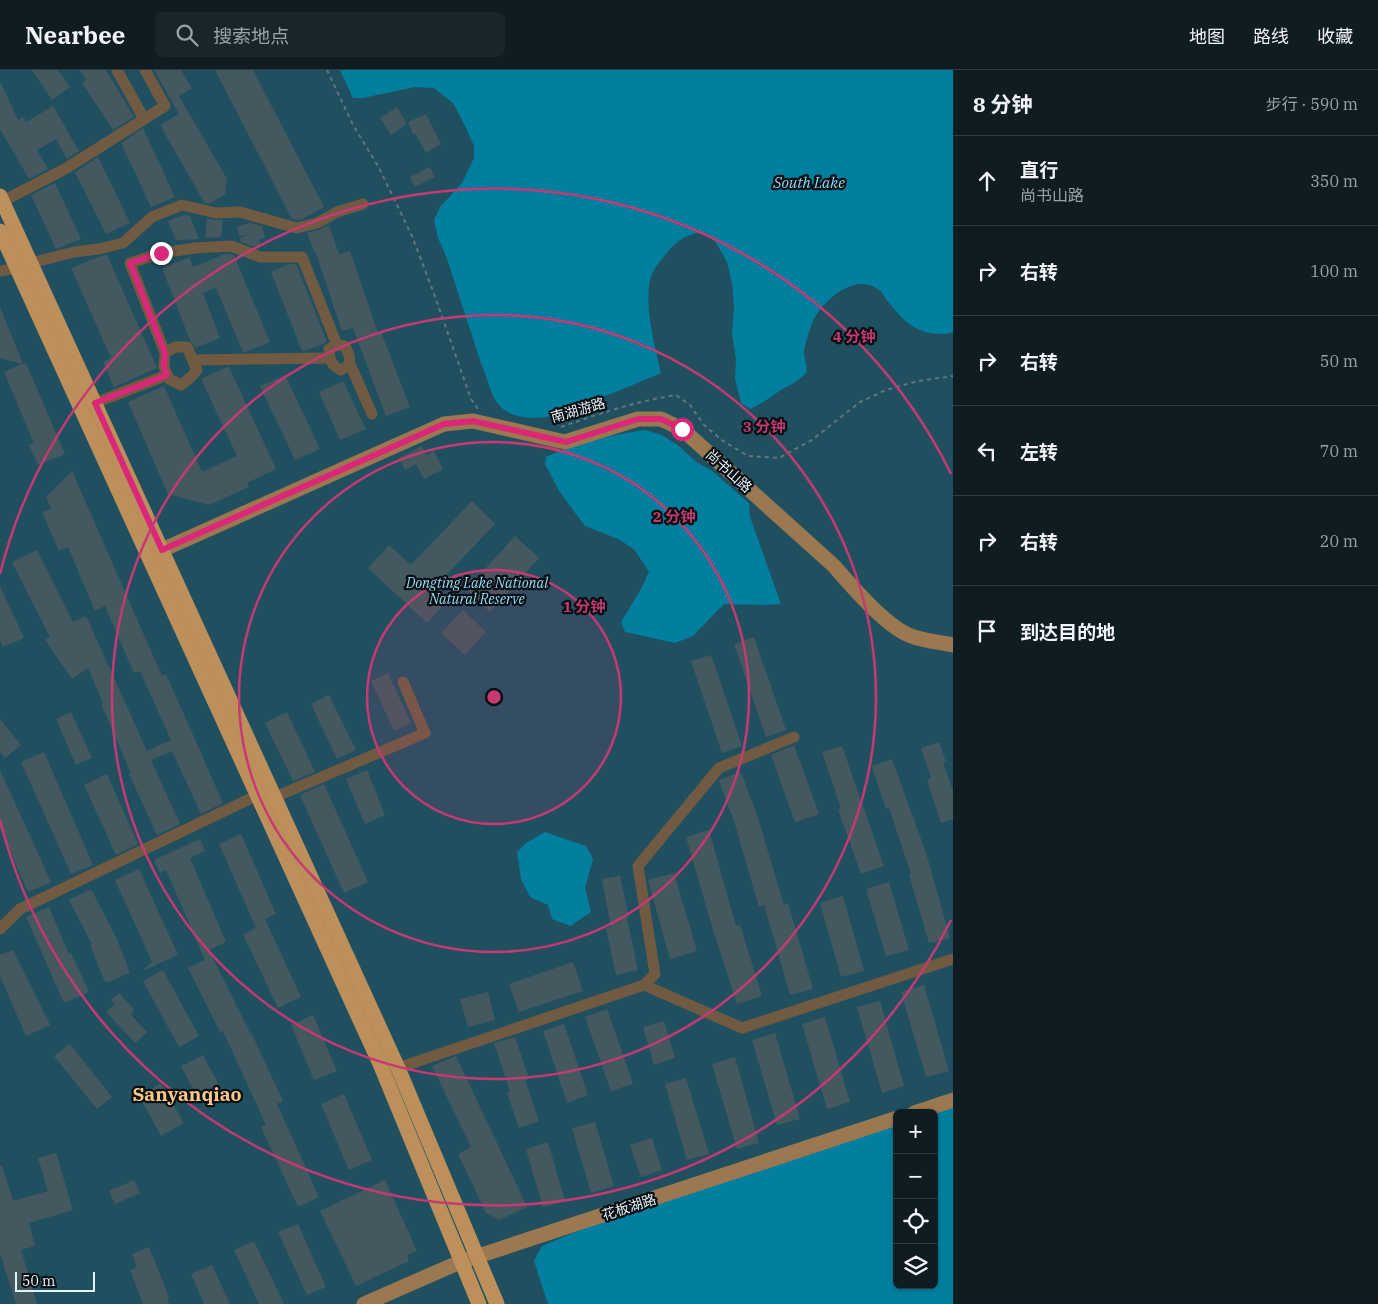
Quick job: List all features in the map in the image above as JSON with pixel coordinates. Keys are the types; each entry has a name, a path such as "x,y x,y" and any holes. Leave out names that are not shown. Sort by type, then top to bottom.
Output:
{"main road":[{"path":"1,199 24,265 258,795 380,1064 478,1304"},
{"path":"0,231 24,265 95,403 398,1068 497,1304"}],"street":[{"path":"117,70 144,119"},
{"path":"1,199 65,169 165,106 146,70"},
{"path":"0,271 74,252 99,249 123,243 152,217 182,205 216,213 240,212 296,228 317,223 337,212 363,204"},
{"path":"165,353 175,346 187,347 197,370 181,385 169,379 164,367 165,353 130,263 161,253 195,248 231,246 260,257 302,257 337,344"},
{"path":"350,364 341,370 334,366 329,358 329,349 337,344 345,346 350,355 350,364 372,414"},
{"path":"193,360 329,358"},
{"path":"95,403 167,375"},
{"name":"尚书山路","path":"162,550 444,424 473,421 566,442 638,419 661,419 682,429 690,436 834,565 884,618 910,636 953,645"},
{"path":"275,797 425,733 403,682"},
{"path":"398,1068 644,985 655,974 638,866 719,768 794,737"},
{"path":"0,929 20,909 258,795"},
{"path":"644,985 742,1028 953,959"},
{"path":"926,1109 953,1100"},
{"name":"花板湖路","path":"364,1304 460,1262 893,1119"}],"path":[{"path":"327,70 353,125 378,166 412,236 471,398 480,412"},
{"name":"南湖游路","path":"558,429 589,417 652,399 676,395 690,405 704,425 723,441 748,456 779,458 812,440 860,402 868,398 886,390 918,381 953,376"}],"green space":[{"name":"Dongting Lake National Natural Reserve","path":"0,70 953,70 953,1304 0,1304"}],"water":[{"name":"South Lake","path":"340,70 953,70 953,332 945,334 922,331 910,325 900,316 879,290 870,285 860,284 850,287 831,298 816,315 804,350 807,372 796,381 750,409 741,403 735,378 736,360 732,334 734,307 732,283 727,262 715,241 701,232 685,237 677,242 657,265 651,277 648,299 649,312 661,373 550,416 527,418 509,413 499,405 491,391 446,256 438,238 434,220 440,207 462,183 474,158 474,146 465,126 453,103 434,88 415,87 363,98 353,98"},
{"path":"645,430 662,435 679,446 696,462 711,470 749,503 750,517 781,604 724,604 693,636 675,643 625,632 621,622 649,572 634,549 618,539 585,526 559,491 545,464 546,457 570,448 607,437"},
{"path":"545,832 586,846 593,859 585,888 591,912 570,926 552,919 548,905 530,897 521,879 517,852 526,843"},
{"path":"953,1103 953,1304 548,1304 534,1261 542,1246 595,1224 893,1122 893,1289 938,1289 938,1111"}],"building":[{"path":"32,70 58,70 70,87 52,100"},
{"path":"80,70 106,70 134,117 113,130 82,83 86,80"},
{"path":"154,70 181,70 192,88 179,96 227,179 225,194 209,204 204,202 160,125 179,114"},
{"path":"215,70 253,70 324,207 300,220 292,219"},
{"path":"0,81 18,120 23,117 26,122 53,106 79,151 67,159 56,139 37,150 48,169 29,179 0,129"},
{"path":"397,107 407,124 391,135 380,118"},
{"path":"426,114 441,144 426,153 415,133 413,134 408,122"},
{"path":"143,128 175,197 151,207 121,143"},
{"path":"98,157 130,223 106,234 75,172"},
{"path":"430,167 435,177 415,187 410,177"},
{"path":"55,183 81,239 56,249 31,195"},
{"path":"184,215 190,216 199,239 176,240 168,221"},
{"path":"207,219 223,220 221,237 205,238"},
{"path":"250,223 262,226 265,237 259,240 262,247 251,246 241,242 240,238 248,235 239,236 237,226"},
{"path":"329,225 339,254 350,251 378,333 381,332 410,407 386,416 353,328 342,331 307,233"},
{"path":"225,254 234,255 270,342 245,352 243,352 216,288 203,293 220,338 195,348 190,340 162,268 190,257 193,267"},
{"path":"107,255 157,368 114,387 103,362 111,358 71,268"},
{"path":"289,264 296,264 327,342 305,351 302,351 271,272"},
{"path":"0,307 23,364 26,363 65,454 38,465 29,445 34,443 4,372 22,364 0,358"},
{"path":"229,367 276,469 247,483 249,487 209,505 168,494 128,402 164,386 202,472 237,456 201,379"},
{"path":"285,375 320,449 295,460 260,386"},
{"path":"343,381 366,429 340,440 319,392"},
{"path":"422,446 426,455 434,451 443,469 424,479 416,464 405,470 399,458"},
{"path":"72,471 162,676 166,674 223,803 201,814 172,751 151,760 180,824 157,835 129,774 131,773 101,704 103,703 88,668 72,679 45,640 50,637 12,562 37,550 73,622 86,616 147,751 171,740 140,671 134,673 105,606 95,611 68,547 59,551 42,512 51,509 46,497"},
{"path":"472,501 495,524 434,588 448,600 427,623 368,568 389,545 411,565"},
{"path":"515,536 539,558 490,612 466,590"},
{"path":"0,586 24,638 3,647 0,640"},
{"path":"463,610 486,632 465,655 441,633"},
{"path":"754,637 786,730 766,737 734,644"},
{"path":"711,655 742,746 722,753 691,661"},
{"path":"388,673 411,723 394,731 371,681"},
{"path":"329,695 356,750 337,759 311,704"},
{"path":"71,712 92,758 76,765 56,719"},
{"path":"287,712 315,772 293,781 265,723"},
{"path":"0,719 21,745 5,758 0,752"},
{"path":"939,742 946,762 943,763 953,791 953,819 941,823 927,780 931,778 921,748"},
{"path":"794,745 819,814 795,822 771,755"},
{"path":"842,746 884,866 861,874 838,809 841,809 822,752"},
{"path":"44,752 93,865 71,874 21,762"},
{"path":"892,759 926,853 950,938 929,943 909,875 911,874 889,808 886,809 872,766"},
{"path":"0,770 51,882 28,892 0,829"},
{"path":"367,770 385,815 365,824 346,779"},
{"path":"741,772 757,815 784,905 788,903 813,989 790,995 764,905 759,907 732,814 719,780"},
{"path":"107,774 138,844 116,855 84,785"},
{"path":"324,784 368,882 344,893 300,795"},
{"path":"709,830 736,926 740,925 762,996 737,1004 686,837"},
{"path":"241,834 276,914 265,919 301,997 278,1008 243,934 256,928 219,844"},
{"path":"200,839 205,851 190,858 226,942 209,950 251,1032 283,1101 277,1104 319,1197 298,1207 261,1127 266,1125 223,1031 220,1032 188,968 205,960 166,870 160,873 154,860"},
{"path":"139,869 178,955 145,970 152,962 115,880"},
{"path":"674,873 697,951 670,959 648,880"},
{"path":"620,876 638,970 616,975 606,928 611,927 602,879"},
{"path":"889,882 909,950 886,956 866,889"},
{"path":"91,889 116,937 129,970 129,973 108,982 105,982 90,945 92,944 69,900"},
{"path":"843,896 864,971 841,977 820,903"},
{"path":"49,907 69,954 71,953 89,992 64,1003 26,917"},
{"path":"13,950 50,1025 26,1036 0,976 0,955"},
{"path":"573,962 583,991 519,1012 509,984"},
{"path":"163,970 199,1036 179,1047 143,981"},
{"path":"924,985 949,1071 926,1077 901,992"},
{"path":"488,992 495,1020 468,1027 460,999"},
{"path":"119,993 134,1009 131,1015 147,1032 135,1043 106,1012 115,1004 111,1000"},
{"path":"880,1001 904,1086 882,1093 857,1007"},
{"path":"607,1009 633,1084 611,1091 585,1017"},
{"path":"313,1015 337,1071 314,1080 291,1025"},
{"path":"825,1017 850,1102 827,1109 802,1024"},
{"path":"664,1021 675,1058 654,1065 643,1027"},
{"path":"564,1024 588,1095 567,1103 543,1031"},
{"path":"775,1033 800,1119 777,1125 752,1040"},
{"path":"515,1037 529,1079 525,1080 539,1121 519,1128 507,1093 510,1092 494,1043"},
{"path":"70,1044 112,1097 97,1109 54,1056"},
{"path":"203,1055 222,1091 200,1103 181,1066"},
{"path":"456,1056 527,1207 499,1220 486,1213 458,1154 471,1147 432,1066"},
{"path":"735,1057 759,1143 737,1149 712,1064"},
{"path":"686,1078 709,1154 687,1160 665,1084"},
{"path":"161,1083 184,1123 161,1136 139,1096"},
{"path":"344,1094 372,1160 349,1170 321,1104"},
{"path":"595,1122 614,1186 591,1193 572,1128"},
{"path":"652,1138 662,1170 641,1177 630,1145"},
{"path":"548,1142 565,1201 543,1207 526,1149"},
{"path":"56,1153 73,1210 29,1223 35,1246 21,1250 37,1304 16,1304 0,1253 0,1166 2,1166 13,1201 48,1191 38,1158"},
{"path":"134,1180 140,1193 115,1204 109,1191"},
{"path":"385,1180 417,1251 407,1255 409,1261 356,1286 320,1211"},
{"path":"298,1224 326,1287 307,1295 278,1232"},
{"path":"254,1241 284,1304 259,1304 234,1250"},
{"path":"149,1247 169,1297 167,1298 169,1304 143,1304 130,1270 137,1267 132,1254"},
{"path":"212,1265 230,1304 204,1304 191,1274"}],"district":[{"name":"Sanyanqiao","path":"187,1094"}],"route":[{"path":"161,253 130,263 165,353 164,367 167,375 95,403 162,550 444,424 473,421 566,442 638,419 661,419 682,429"}]}
